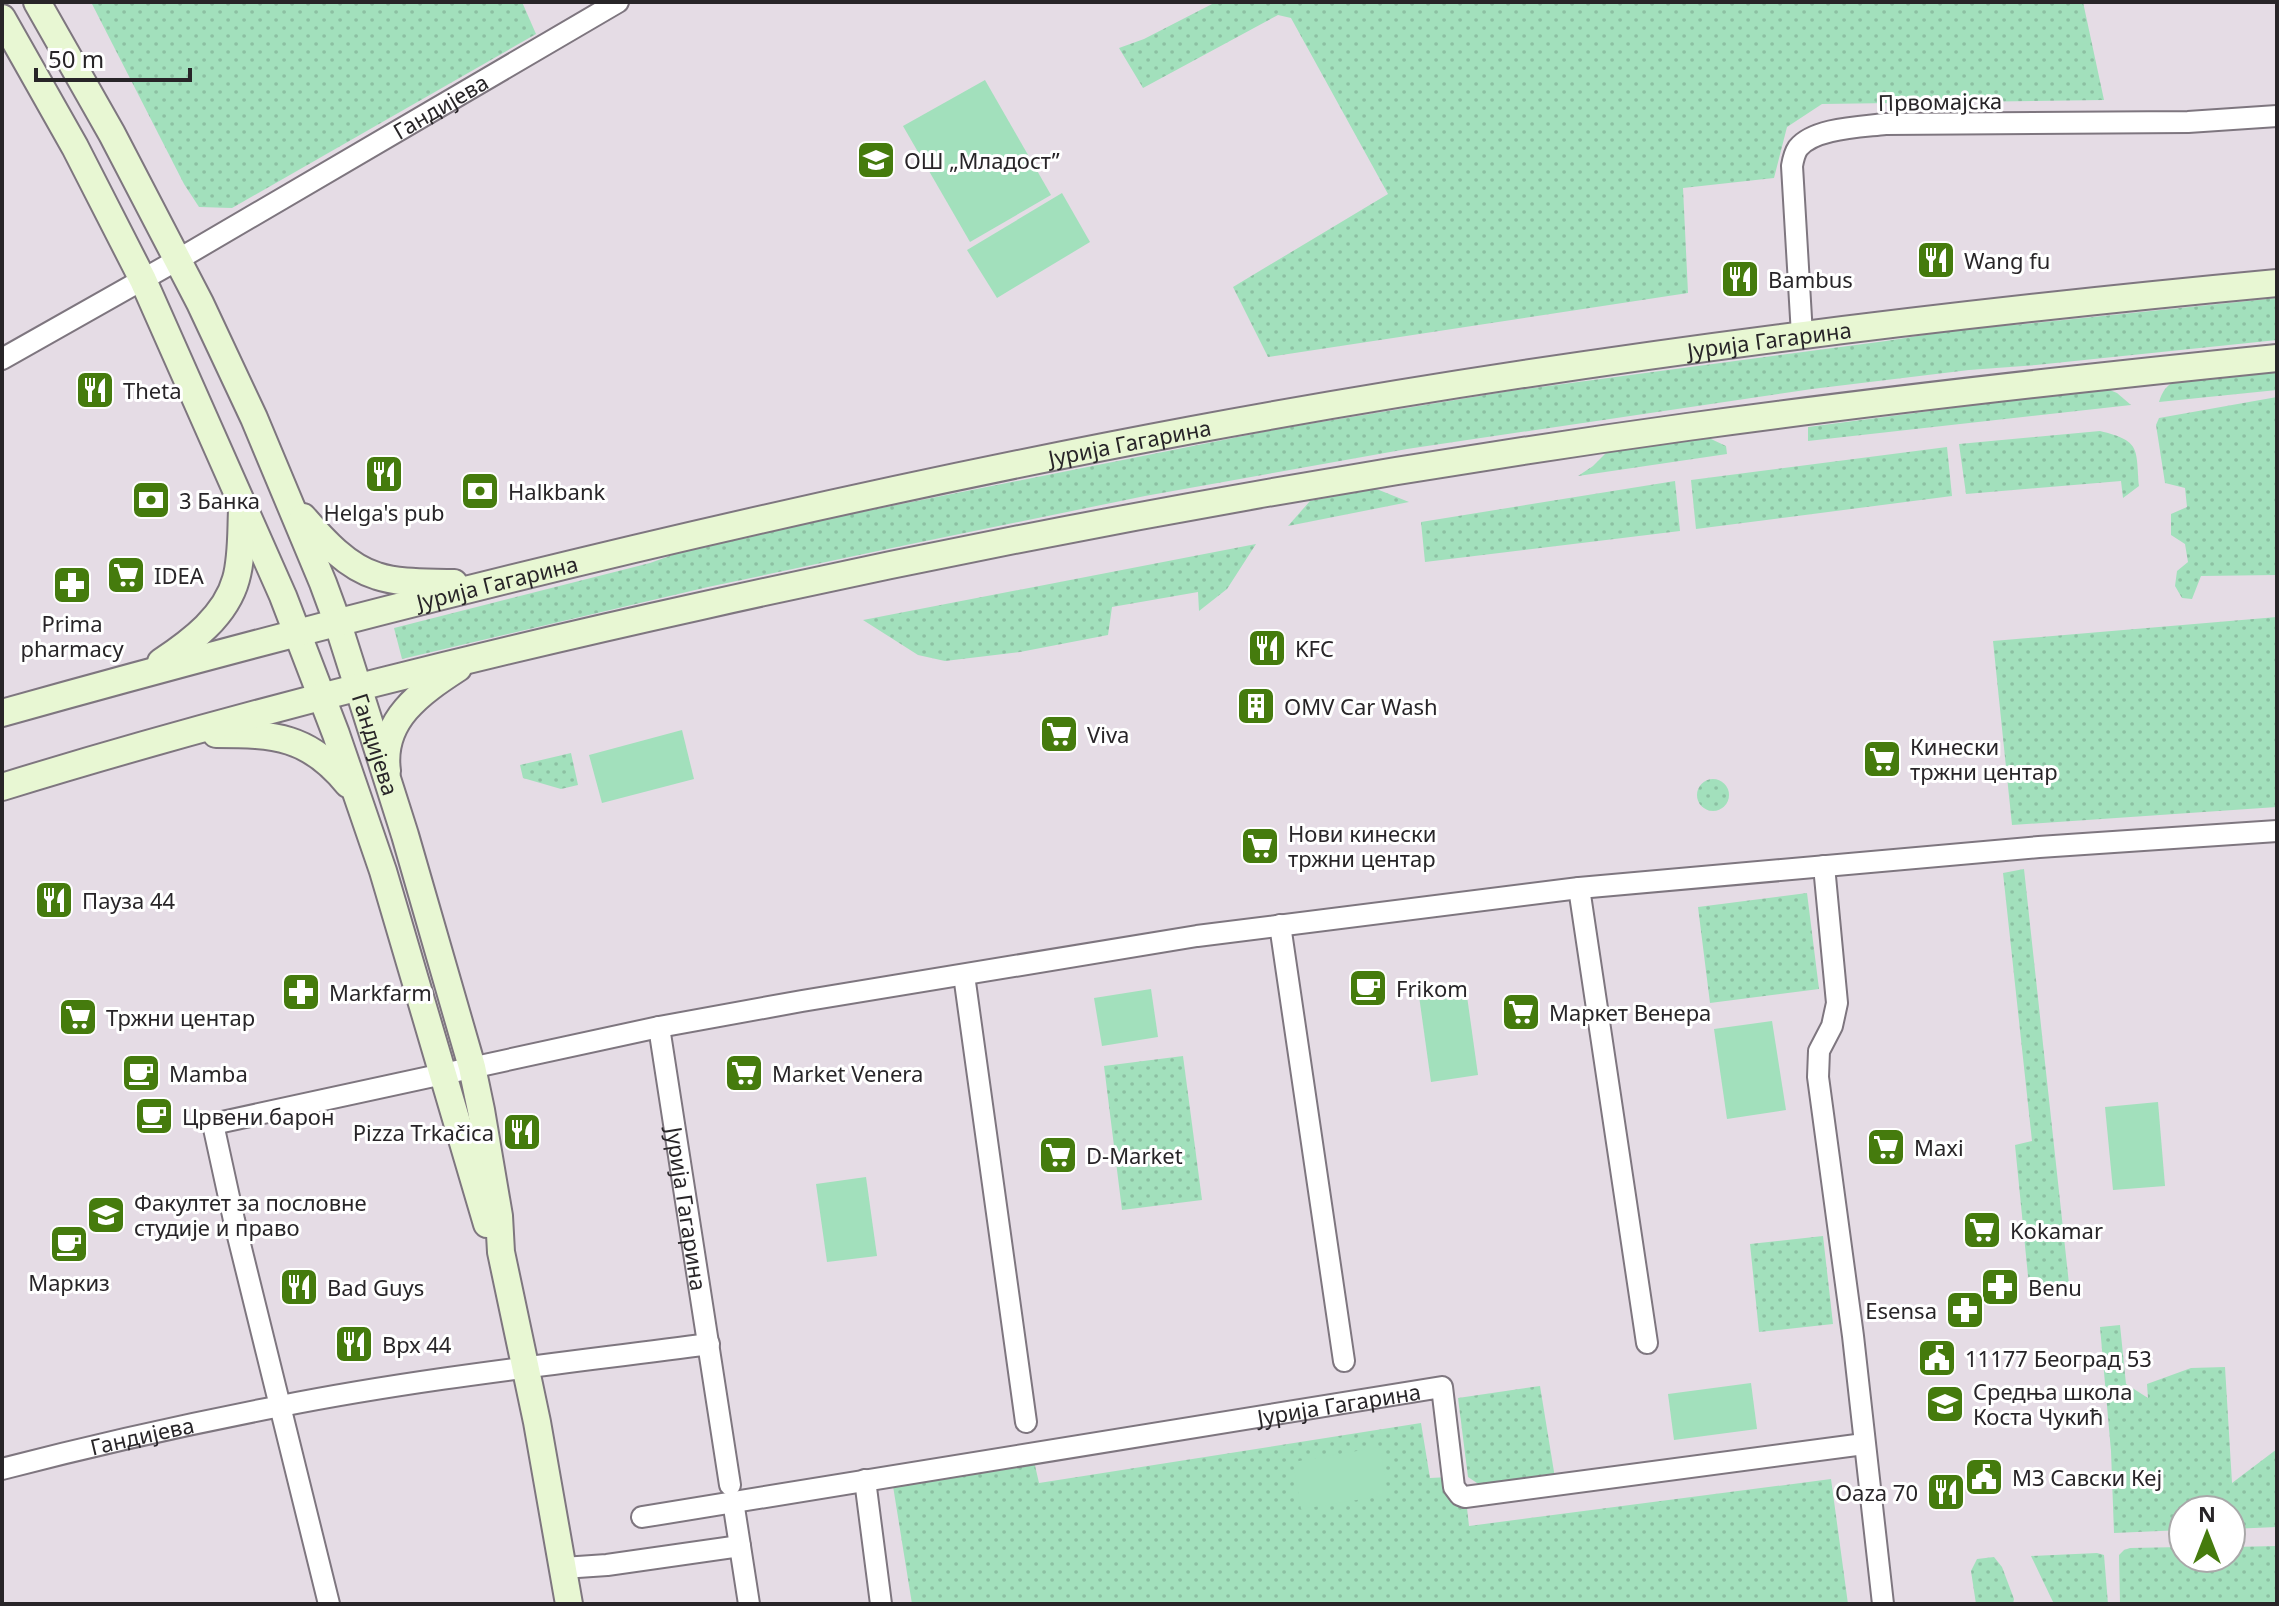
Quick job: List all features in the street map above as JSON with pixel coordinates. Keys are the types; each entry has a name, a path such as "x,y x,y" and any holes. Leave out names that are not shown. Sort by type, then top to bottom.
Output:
{"main road":[{"name":"Гандијева","path":"37,2 179,259 254,418 337,621 390,787 472,1067 499,1216 501,1252 526,1368 569,1604"},
{"name":"Гандијева","path":"2,18 75,147 143,280 297,631 357,794 408,951 485,1218 501,1252"},
{"name":"Јурија Гагарина","path":"2,713 297,631 485,584 729,527 1196,429 1632,357 2136,296 2277,283"},
{"path":"2,787 169,737 471,659 906,561 1095,524 1324,483 1603,439 1951,393 2277,358"},
{"path":"289,502 325,542 358,567 376,576 485,584"},
{"path":"144,673 203,630 232,593 237,577 243,504"},
{"path":"390,787 386,760 399,717 419,695 471,659"},
{"path":"169,737 247,734 280,737 303,746 328,762 357,794"}],"street":[{"name":"Гандијева","path":"143,280 618,2"},
{"name":"Првомајска","path":"1802,335 1792,166 1796,151 1817,136 1885,124 2188,122 2277,116"},
{"path":"2,359 143,280"},
{"path":"329,1604 213,1124 659,1027 1075,955 1280,925 1579,888 2060,845 2277,831"},
{"path":"1824,866 1837,1003 1832,1026 1819,1051 1818,1077 1853,1336 1883,1604"},
{"path":"1579,888 1647,1343"},
{"name":"Јурија Гагарина","path":"1280,925 1344,1361"},
{"path":"964,975 1026,1422"},
{"name":"Јурија Гагарина","path":"659,1027 749,1604"},
{"path":"526,1368 709,1344"},
{"name":"Гандијева","path":"2,1469 79,1449 281,1406 526,1368"},
{"name":"Јурија Гагарина","path":"642,1517 732,1493 865,1480 1442,1387 1454,1487 1465,1497 1864,1444"},
{"path":"865,1480 881,1604"},
{"path":"563,1568 607,1565 740,1546"}],"green space":[{"path":"91,2 522,2 536,34 232,208 199,207 184,184"},
{"path":"1216,2 2083,2 2104,100 1822,104 1787,127 1774,178 1683,188 1688,293 1268,357 1233,287 1388,194 1291,18 1278,15 1143,88 1119,48 1144,39"},
{"path":"985,80 1051,195 970,242 903,126"},
{"path":"1062,193 1090,242 997,298 967,250"},
{"path":"2277,298 2277,340 1969,370 1812,389 1407,449 1145,496 911,544 708,587 402,659 394,628 650,563 692,548 1278,429 1510,391 1968,328"},
{"path":"2277,370 2277,390 2159,402 2169,385 2178,380 2220,373"},
{"path":"2105,388 2131,405 1808,441 1808,427"},
{"path":"2277,397 2277,575 2201,576 2192,599 2182,598 2175,586 2177,571 2188,562 2185,544 2171,535 2171,514 2187,507 2185,488 2165,483 2156,425 2159,418"},
{"path":"2100,431 2123,438 2134,448 2139,486 2123,498 2121,481 1966,494 1959,444"},
{"path":"1697,438 1711,439 1726,446 1727,454 1578,476 1609,450"},
{"path":"1947,447 1952,496 1696,529 1691,480"},
{"path":"1675,481 1680,531 1425,562 1421,522"},
{"path":"1374,488 1409,502 1288,526 1310,501"},
{"path":"1256,544 1227,589 1199,611 1198,592 1112,607 1108,635 1020,652 945,661 918,655 863,620"},
{"path":"2277,617 2277,807 2012,825 1993,641"},
{"path":"682,730 694,779 602,803 589,755"},
{"path":"571,753 578,785 561,789 523,778 520,765"},
{"path":"1713,779 1724,784 1729,795 1724,806 1713,811 1702,806 1697,795 1702,784"},
{"path":"2024,869 2070,1293 2030,1296 2015,1145 2032,1141 2003,873"},
{"path":"1807,893 1819,989 1710,1003 1698,907"},
{"path":"1151,989 1158,1037 1102,1046 1094,998"},
{"path":"1466,989 1478,1075 1431,1082 1419,996"},
{"path":"1772,1021 1786,1110 1727,1119 1714,1029"},
{"path":"1183,1056 1202,1200 1122,1210 1104,1066"},
{"path":"2158,1102 2165,1186 2113,1190 2105,1107"},
{"path":"866,1177 877,1256 827,1262 816,1184"},
{"path":"1823,1236 1833,1324 1759,1332 1750,1244"},
{"path":"2120,1325 2126,1384 2148,1398 2147,1384 2191,1368 2225,1367 2232,1483 2277,1449 2277,1527 2247,1528 2247,1494 2167,1494 2167,1531 2114,1533 2111,1451 2100,1327"},
{"path":"1751,1383 1757,1429 1674,1440 1668,1394"},
{"path":"1540,1386 1555,1478 1480,1485 1468,1477 1458,1398"},
{"path":"1421,1423 1430,1478 1449,1477 1460,1505 1467,1508 1469,1526 1831,1479 1848,1604 912,1604 893,1486 1034,1461 1039,1483"},
{"path":"1380,1447 1388,1495 1301,1509 1293,1462"},
{"path":"2277,1546 2277,1603 2120,1604 2119,1555 2124,1550 2167,1547 2167,1574 2247,1574 2247,1547"},
{"path":"2104,1555 2108,1604 2054,1604 2031,1556"},
{"path":"1994,1557 2002,1567 2013,1604 1976,1604 1971,1571 1977,1559"}],"place":[{"name":"ОШ „Младост”","path":"876,160"},
{"name":"Wang fu","path":"1936,260"},
{"name":"Bambus","path":"1740,279"},
{"name":"Theta","path":"95,390"},
{"name":"Helga's pub","path":"384,474"},
{"name":"Halkbank","path":"480,491"},
{"name":"3 Банка","path":"151,500"},
{"name":"IDEA","path":"126,575"},
{"name":"Prima pharmacy","path":"72,585"},
{"name":"KFC","path":"1267,648"},
{"name":"OMV Car Wash","path":"1256,706"},
{"name":"Viva","path":"1059,734"},
{"name":"Кинески тржни центар","path":"1882,759"},
{"name":"Нови кинески тржни центар","path":"1260,846"},
{"name":"Пауза 44","path":"54,900"},
{"name":"Frikom","path":"1368,988"},
{"name":"Markfarm","path":"301,992"},
{"name":"Маркет Венера","path":"1521,1012"},
{"name":"Тржни центар","path":"78,1017"},
{"name":"Mamba","path":"141,1073"},
{"name":"Market Venera","path":"744,1073"},
{"name":"Црвени барон","path":"154,1116"},
{"name":"Pizza Trkačica","path":"522,1132"},
{"name":"Maxi","path":"1886,1147"},
{"name":"D-Market","path":"1058,1155"},
{"name":"Факултет за пословне студије и право","path":"106,1215"},
{"name":"Kokamar","path":"1982,1230"},
{"name":"Маркиз","path":"69,1244"},
{"name":"Bad Guys","path":"299,1287"},
{"name":"Benu","path":"2000,1287"},
{"name":"Esensa","path":"1965,1310"},
{"name":"Врх 44","path":"354,1344"},
{"name":"11177 Београд 53","path":"1937,1358"},
{"name":"Средња школа Коста Чукић","path":"1945,1404"},
{"name":"МЗ Савски Кеј","path":"1984,1477"},
{"name":"Oaza 70","path":"1946,1492"}]}
